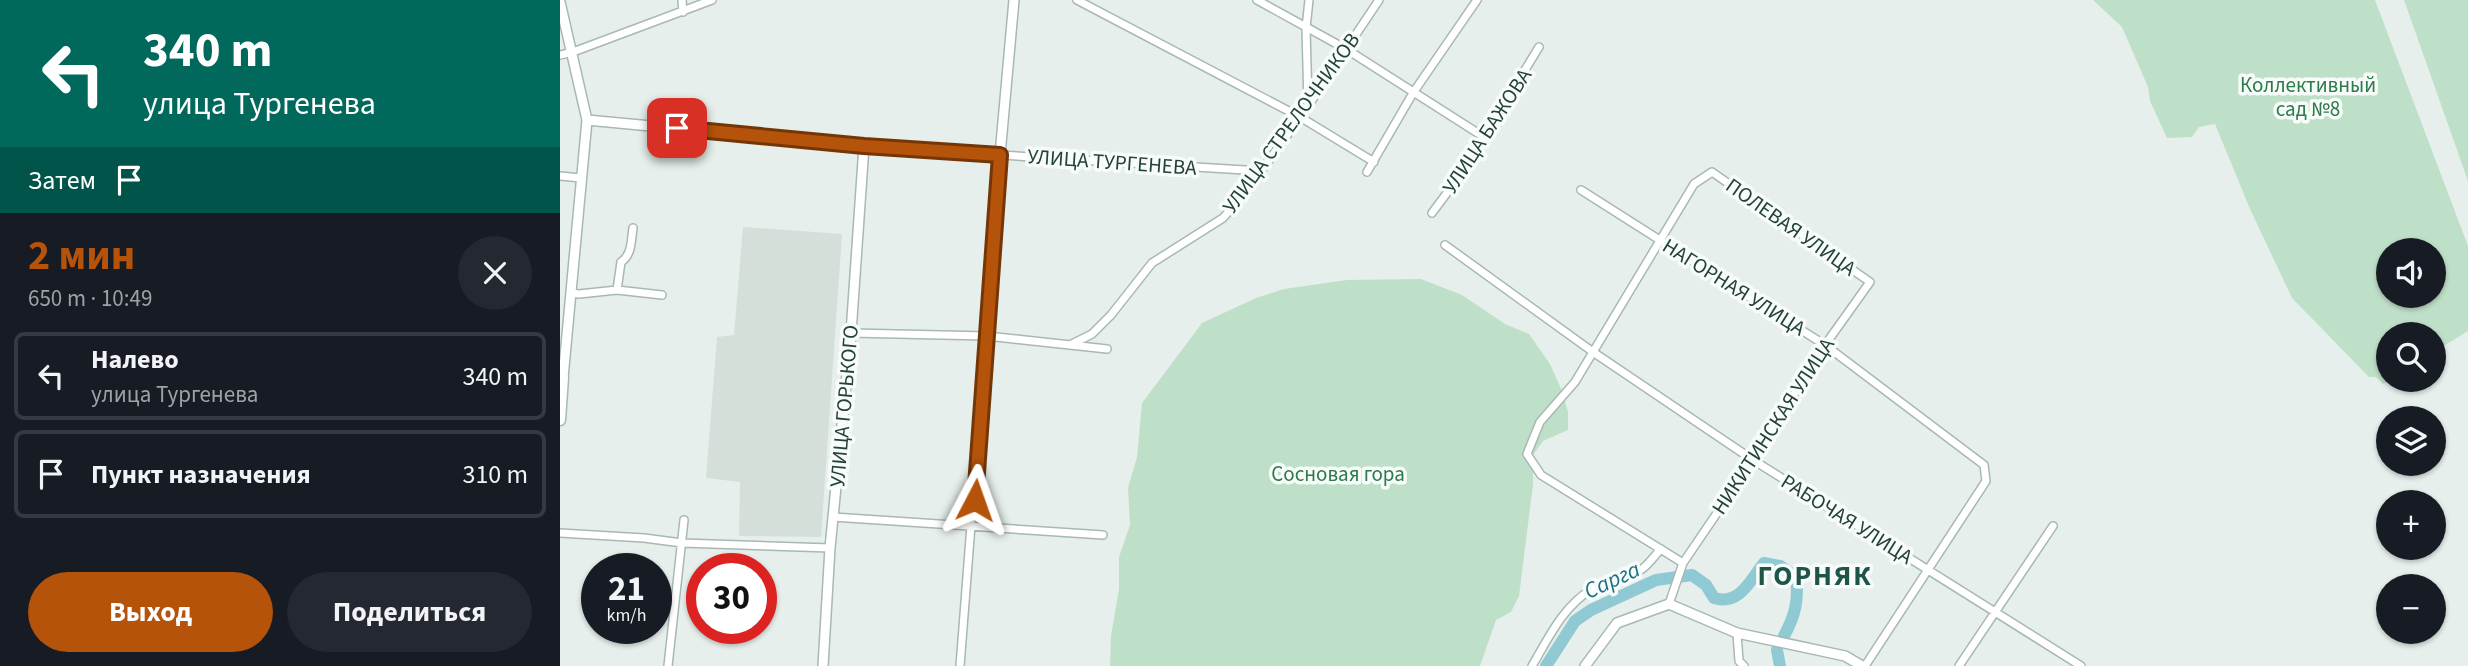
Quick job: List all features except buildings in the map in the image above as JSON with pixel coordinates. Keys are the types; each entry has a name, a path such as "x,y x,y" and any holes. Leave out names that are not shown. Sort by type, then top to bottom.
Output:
{"main road":[{"path":"560,420 561,378"}],"street":[{"path":"682,0 683,12"},
{"path":"560,55 712,0"},
{"path":"960,666 1014,0"},
{"path":"1077,0 1300,117 1374,162"},
{"path":"1257,0 1346,49 1484,137"},
{"path":"1308,106 1306,27 1309,0"},
{"name":"УЛИЦА СТРЕЛОЧНИКОВ","path":"1069,345 1095,331 1152,263 1223,218 1247,191 1308,106 1379,0"},
{"path":"1367,172 1413,93 1477,0"},
{"path":"560,2 587,120 561,378"},
{"name":"УЛИЦА БАЖОВА","path":"1432,213 1464,170 1539,47"},
{"name":"УЛИЦА ТУРГЕНЕВА","path":"587,120 864,146 1261,171"},
{"name":"УЛИЦА ГОРЬКОГО","path":"823,666 830,548 851,332 864,146"},
{"name":"ПОЛЕВАЯ УЛИЦА","path":"1660,240 1694,184 1712,172 1870,282"},
{"path":"560,176 581,178"},
{"name":"НАГОРНАЯ УЛИЦА","path":"1581,190 1825,345 1984,465 1986,481 1928,570"},
{"path":"617,289 621,262 626,259 630,250 633,228"},
{"path":"1660,240 1575,382 1540,422 1527,454 1541,475 1683,563"},
{"name":"РАБОЧАЯ УЛИЦА","path":"1445,246 1593,352 1753,460 2081,666"},
{"name":"НИКИТИНСКАЯ УЛИЦА","path":"1669,604 1678,571 1753,460 1825,345 1870,282"},
{"path":"570,293 617,289 662,295"},
{"path":"851,332 987,336 1107,349"},
{"path":"833,517 1103,535"},
{"path":"668,666 684,520"},
{"path":"1959,666 2053,526"},
{"path":"560,533 682,543 830,548"},
{"path":"1532,666 1557,624 1573,604 1607,580 1626,577 1642,569 1661,549"},
{"path":"1585,666 1617,623 1669,604 1737,633 1845,656 1864,666 1928,570"},
{"path":"1737,633 1739,661 1744,666"}],"shaded area":[{"path":"743,227 842,234 821,537 739,536 740,482 706,478 717,337 734,335"}],"green space":[{"name":"Коллективный сад №8","path":"2093,0 2375,0 2468,246 2468,331 2446,345 2446,322 2376,322 2376,377 2369,377 2292,298 2250,209 2215,124 2199,127 2192,137 2167,138 2150,101 2148,87 2122,27"},
{"path":"2404,0 2468,0 2468,181"},
{"name":"Сосновая гора","path":"1421,279 1462,295 1505,324 1529,334 1550,364 1568,412 1568,430 1543,441 1533,455 1533,485 1519,596 1511,612 1496,620 1480,666 1110,666 1111,636 1119,589 1119,557 1130,525 1128,488 1137,457 1142,403 1202,323 1256,298 1284,289 1347,280"}],"waterway":[{"name":"Сарга","path":"1546,666 1575,621 1591,610 1656,580 1692,575 1706,585 1714,598 1731,598 1744,590 1764,563 1780,566 1796,577 1795,608 1784,636"},
{"name":"Сарга","path":"1777,650 1780,666"}],"district":[{"name":"ГОРНЯК","path":"1815,576"}],"route":[{"path":"677,128 864,146 1000,155 975,500"}]}
